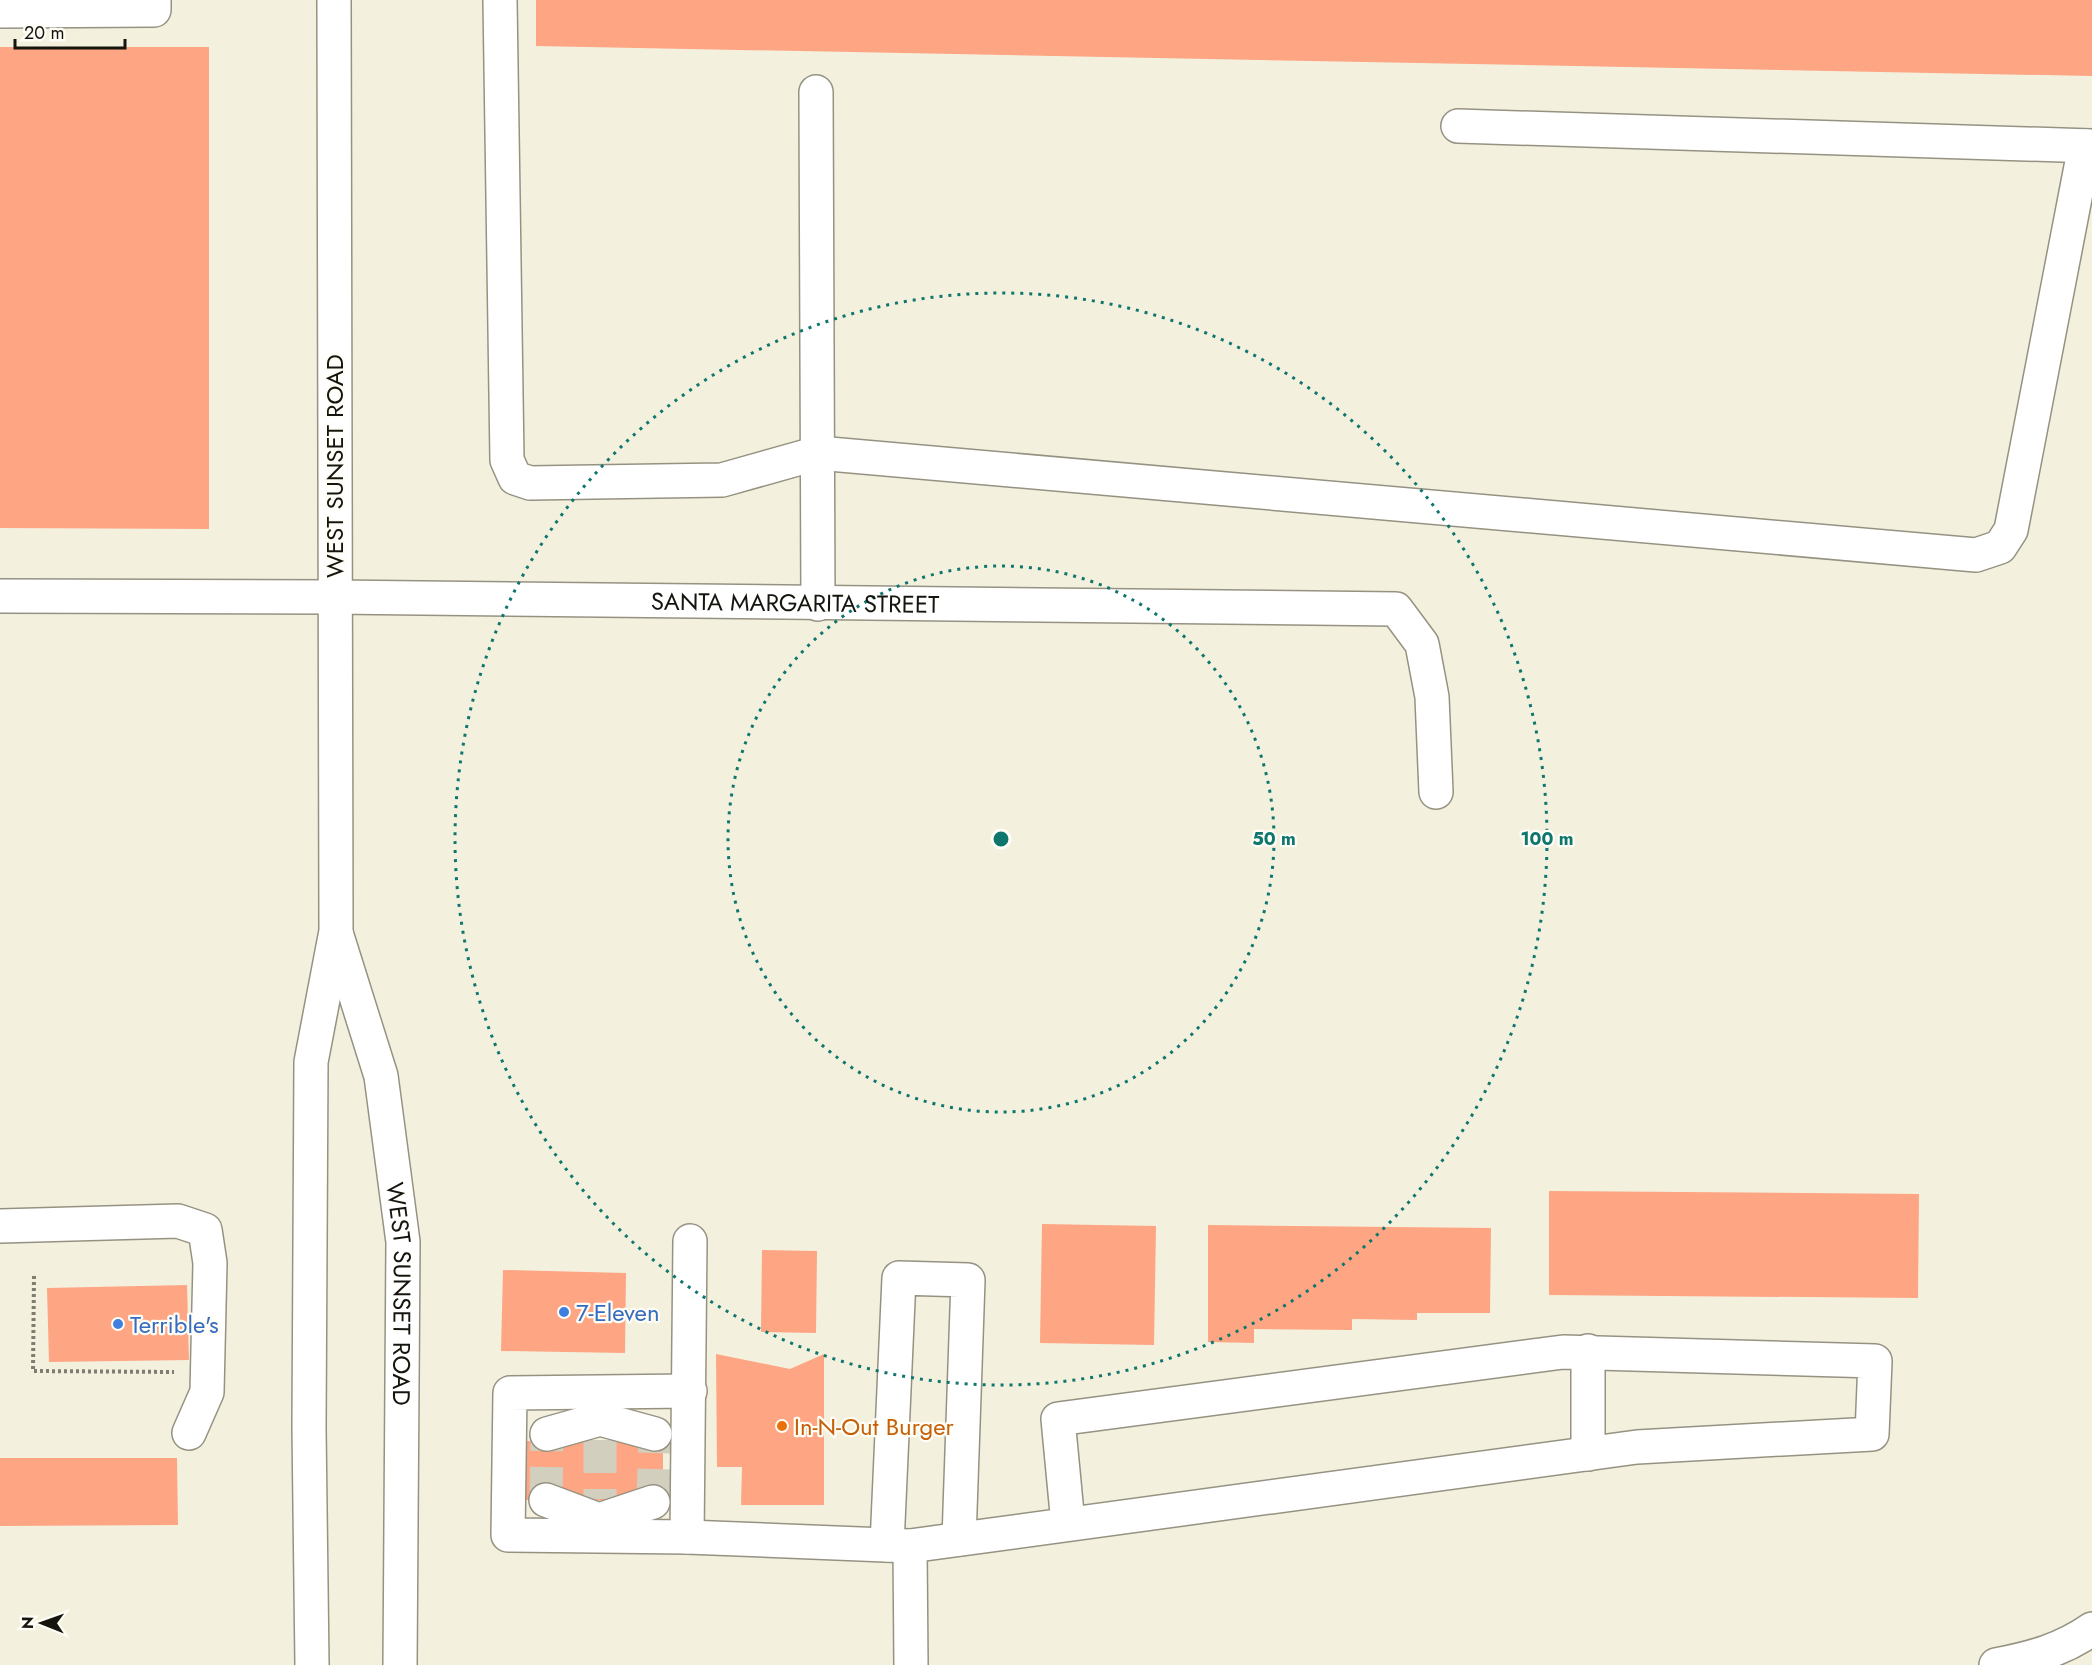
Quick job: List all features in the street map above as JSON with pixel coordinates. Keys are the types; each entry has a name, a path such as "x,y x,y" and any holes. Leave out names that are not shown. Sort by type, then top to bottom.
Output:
{"main road":[{"path":"0,11 154,10 154,0"},
{"name":"WEST SUNSET ROAD","path":"312,1665 309,1428 311,1062 336,931 333,597 334,0"},
{"path":"500,0 507,460 515,478 530,483 722,480 818,453 1976,555 2000,547 2011,530 2088,146 1458,126"},
{"path":"816,92 818,604"},
{"name":"SANTA MARGARITA STREET","path":"0,596 40,594 1396,609 1422,644 1432,697 1436,792"},
{"name":"WEST SUNSET ROAD","path":"336,931 381,1076 403,1242 400,1665"},
{"path":"0,1226 178,1221 206,1230 210,1263 207,1392 189,1433"},
{"path":"687,1537 690,1241"},
{"path":"911,1665 899,1545 899,1278 968,1280 959,1539"},
{"path":"546,1500 600,1518 687,1537 899,1545 959,1539 1637,1447 1872,1434 1875,1361 1563,1352 1058,1419 1068,1524"},
{"path":"1588,1352 1588,1454"},
{"path":"547,1434 690,1391"},
{"path":"653,1502 600,1518 508,1535 510,1393 655,1434"},
{"path":"1996,1665 2040,1657 2072,1643 2092,1629"}],"path":[{"path":"34,1276 33,1371 181,1372"}],"building":[{"path":"536,0 2092,0 2092,76 536,46"},
{"path":"0,47 209,47 209,529 0,528"},
{"path":"1549,1191 1919,1194 1918,1298 1549,1295"},
{"path":"1042,1224 1156,1226 1154,1345 1040,1343"},
{"path":"1208,1225 1491,1228 1490,1313 1417,1313 1417,1320 1352,1319 1352,1330 1254,1329 1254,1343 1208,1342"},
{"path":"762,1250 817,1251 816,1333 761,1332"},
{"name":"7-Eleven","path":"503,1270 626,1273 625,1353 501,1351"},
{"name":"Terrible's","path":"187,1285 189,1360 49,1362 47,1288"},
{"path":"716,1354 790,1369 824,1354 824,1505 741,1505 742,1467 717,1467"},
{"path":"520,1441 663,1442 663,1501 520,1500"},
{"path":"0,1458 177,1458 178,1525 0,1526"}],"tunnel":[{"path":"546,1500 547,1434"},
{"path":"653,1502 655,1434"},
{"path":"600,1440 600,1499"}],"place":[{"name":"7-Eleven","path":"564,1312"},
{"name":"Terrible's","path":"118,1324"},
{"name":"In-N-Out Burger","path":"782,1426"}]}
